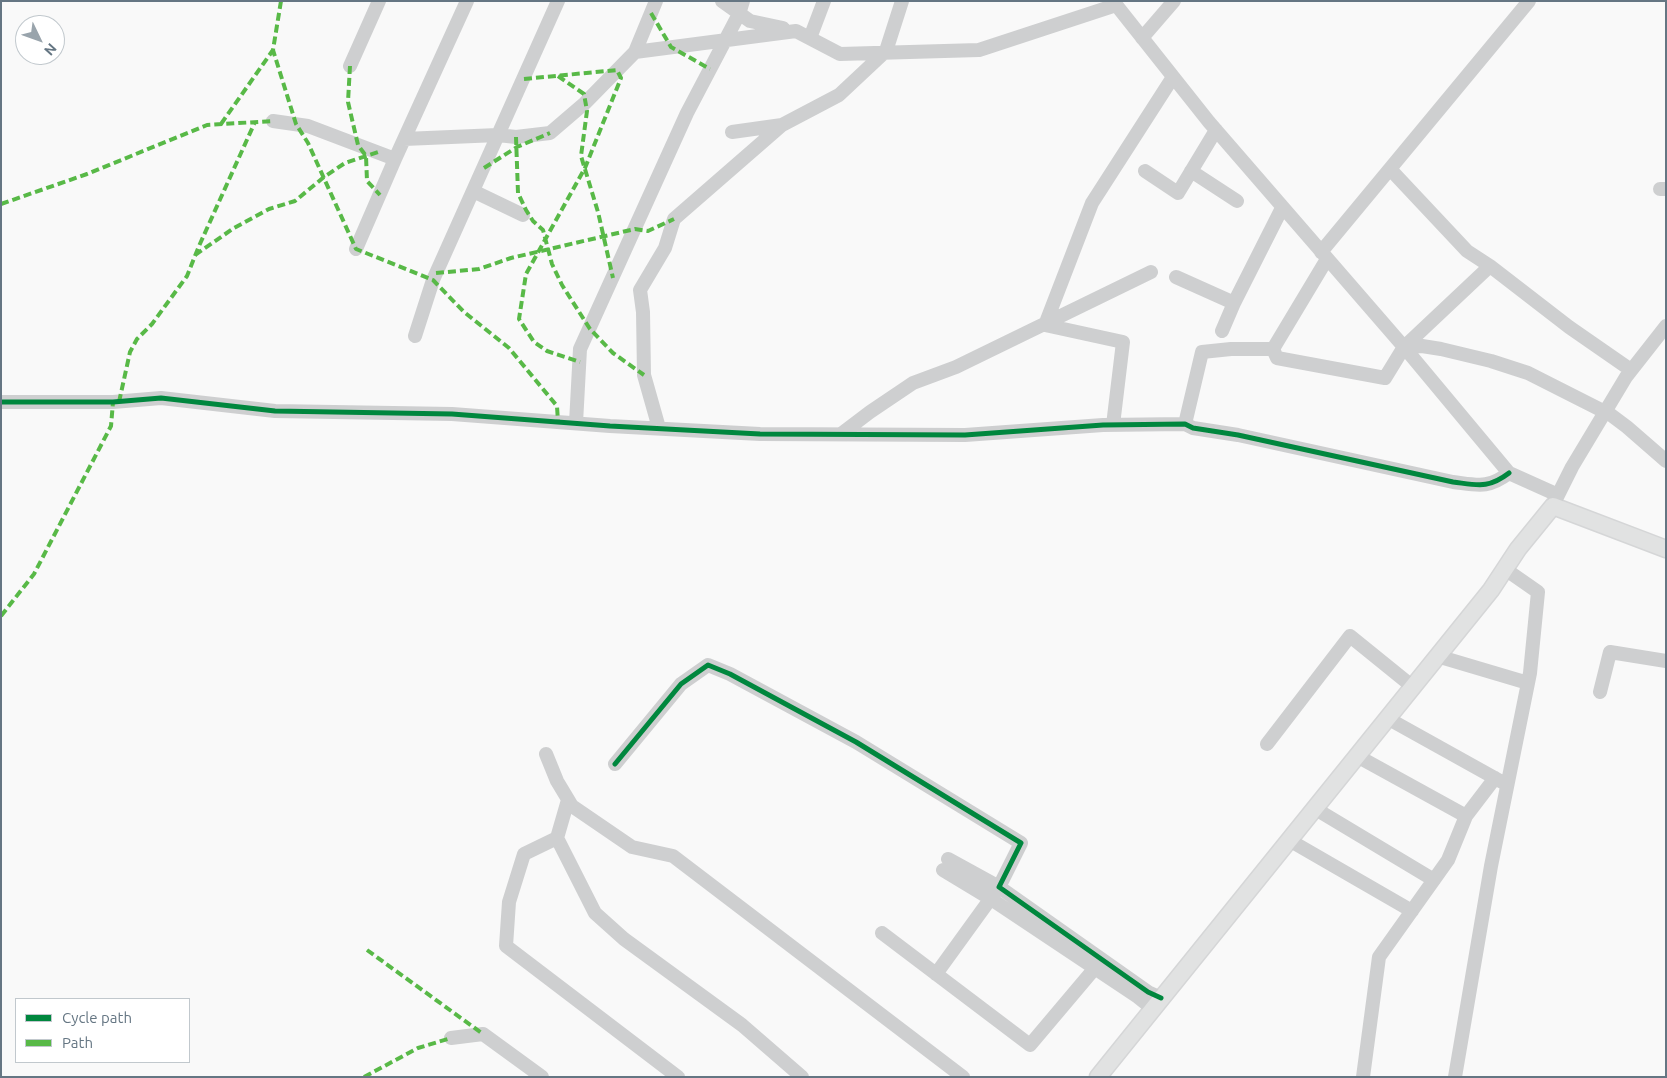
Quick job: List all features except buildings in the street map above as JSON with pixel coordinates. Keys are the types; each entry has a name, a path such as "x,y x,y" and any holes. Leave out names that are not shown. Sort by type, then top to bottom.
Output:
{"main road":[{"path":"1098,1077 1491,590 1555,500 1666,549"}],"street":[{"path":"350,66 379,1"},
{"path":"356,249 404,139 468,1"},
{"path":"415,336 432,280 558,1"},
{"path":"404,139 498,135 516,137 550,133 585,103 635,52 656,1"},
{"path":"722,1 741,7 750,21 796,31 840,54 886,51 979,50 1115,3 1216,130 1404,347 1509,473 1555,500 1605,411 1632,370 1666,326"},
{"path":"810,38 824,1"},
{"path":"659,428 644,375 643,312 640,290 665,248 674,219 782,126 840,95 886,51 902,1"},
{"path":"1142,38 1174,1"},
{"path":"1490,266 1404,347 1384,378 1277,358 1274,349 1324,256 1390,169 1528,1"},
{"path":"576,423 580,349 687,113 741,7"},
{"path":"635,52 796,31"},
{"path":"1045,325 1092,203 1172,77"},
{"path":"273,121 308,126 395,159"},
{"path":"732,132 782,126"},
{"path":"1145,171 1178,192 1216,130"},
{"path":"1390,169 1467,251 1490,266 1569,327 1632,370"},
{"path":"1191,171 1237,201"},
{"path":"473,191 523,216"},
{"path":"1222,331 1282,208"},
{"path":"841,434 913,383 956,368 1151,272"},
{"path":"1176,276 1234,303"},
{"path":"1045,325 1123,342 1113,425"},
{"path":"1404,347 1422,346 1490,360 1528,373 1605,411 1627,427 1666,461"},
{"path":"1184,424 1202,352 1231,349 1274,349"},
{"path":"1,402 113,402 161,398 275,411 452,414 760,434 965,435 1113,425 1184,424 1193,428 1238,435 1453,482 1482,485 1496,482 1509,473"},
{"path":"1455,1077 1490,875 1528,683 1538,592 1505,569"},
{"path":"1267,744 1350,636 1413,687"},
{"path":"1600,692 1610,652 1666,662"},
{"path":"1437,656 1528,683"},
{"path":"615,764 681,684 708,665 730,674 856,742 1021,843 999,887 936,974"},
{"path":"1388,718 1508,785"},
{"path":"546,754 557,781 572,806 632,847 673,856 963,1077"},
{"path":"1357,756 1466,816"},
{"path":"1363,1077 1379,957 1448,860 1466,816 1495,778"},
{"path":"568,800 557,838 596,913 624,939 742,1025 802,1077"},
{"path":"1314,808 1434,880"},
{"path":"557,838 524,854 509,902 506,946 678,1077"},
{"path":"1289,840 1412,911"},
{"path":"946,865 999,887 1148,992 1157,1004 1095,968 991,899 946,865"},
{"path":"882,933 1030,1046 1095,968"},
{"path":"452,1038 483,1034 542,1077"}],"marked path":[{"path":"281,1 273,50 296,124 308,143 356,249 433,280 464,312 509,348 557,406 558,422"},
{"path":"651,13 671,47 710,69"},
{"path":"221,124 273,50"},
{"path":"350,66 348,102 358,145 366,156 367,181 380,195"},
{"path":"524,79 617,70 621,78 585,168 526,274 519,319 534,342 547,351 580,362"},
{"path":"558,76 584,94 587,111 581,156 598,212 613,278"},
{"path":"1,204 87,174 207,125 273,121"},
{"path":"119,402 130,352 137,339 152,324 187,276 255,122"},
{"path":"484,168 517,147 550,133"},
{"path":"516,137 518,193 533,221 543,230 552,264 562,285 590,329 613,353 644,375"},
{"path":"195,255 234,228 269,209 295,201 324,177 345,163 378,152"},
{"path":"436,273 479,269 511,258 635,229 648,231 674,219"},
{"path":"1,616 34,574 111,426 113,402"},
{"path":"367,950 483,1034"},
{"path":"364,1077 418,1048 451,1038"}],"cycle path":[{"path":"1,402 113,402 161,398 275,411 452,414 610,426 760,434 965,435 1103,425 1185,424 1193,428 1238,435 1453,482 1483,485 1495,482 1509,473"},
{"path":"615,764 681,684 708,665 730,674 856,742 1021,843 999,887 1148,992 1161,998"}]}
